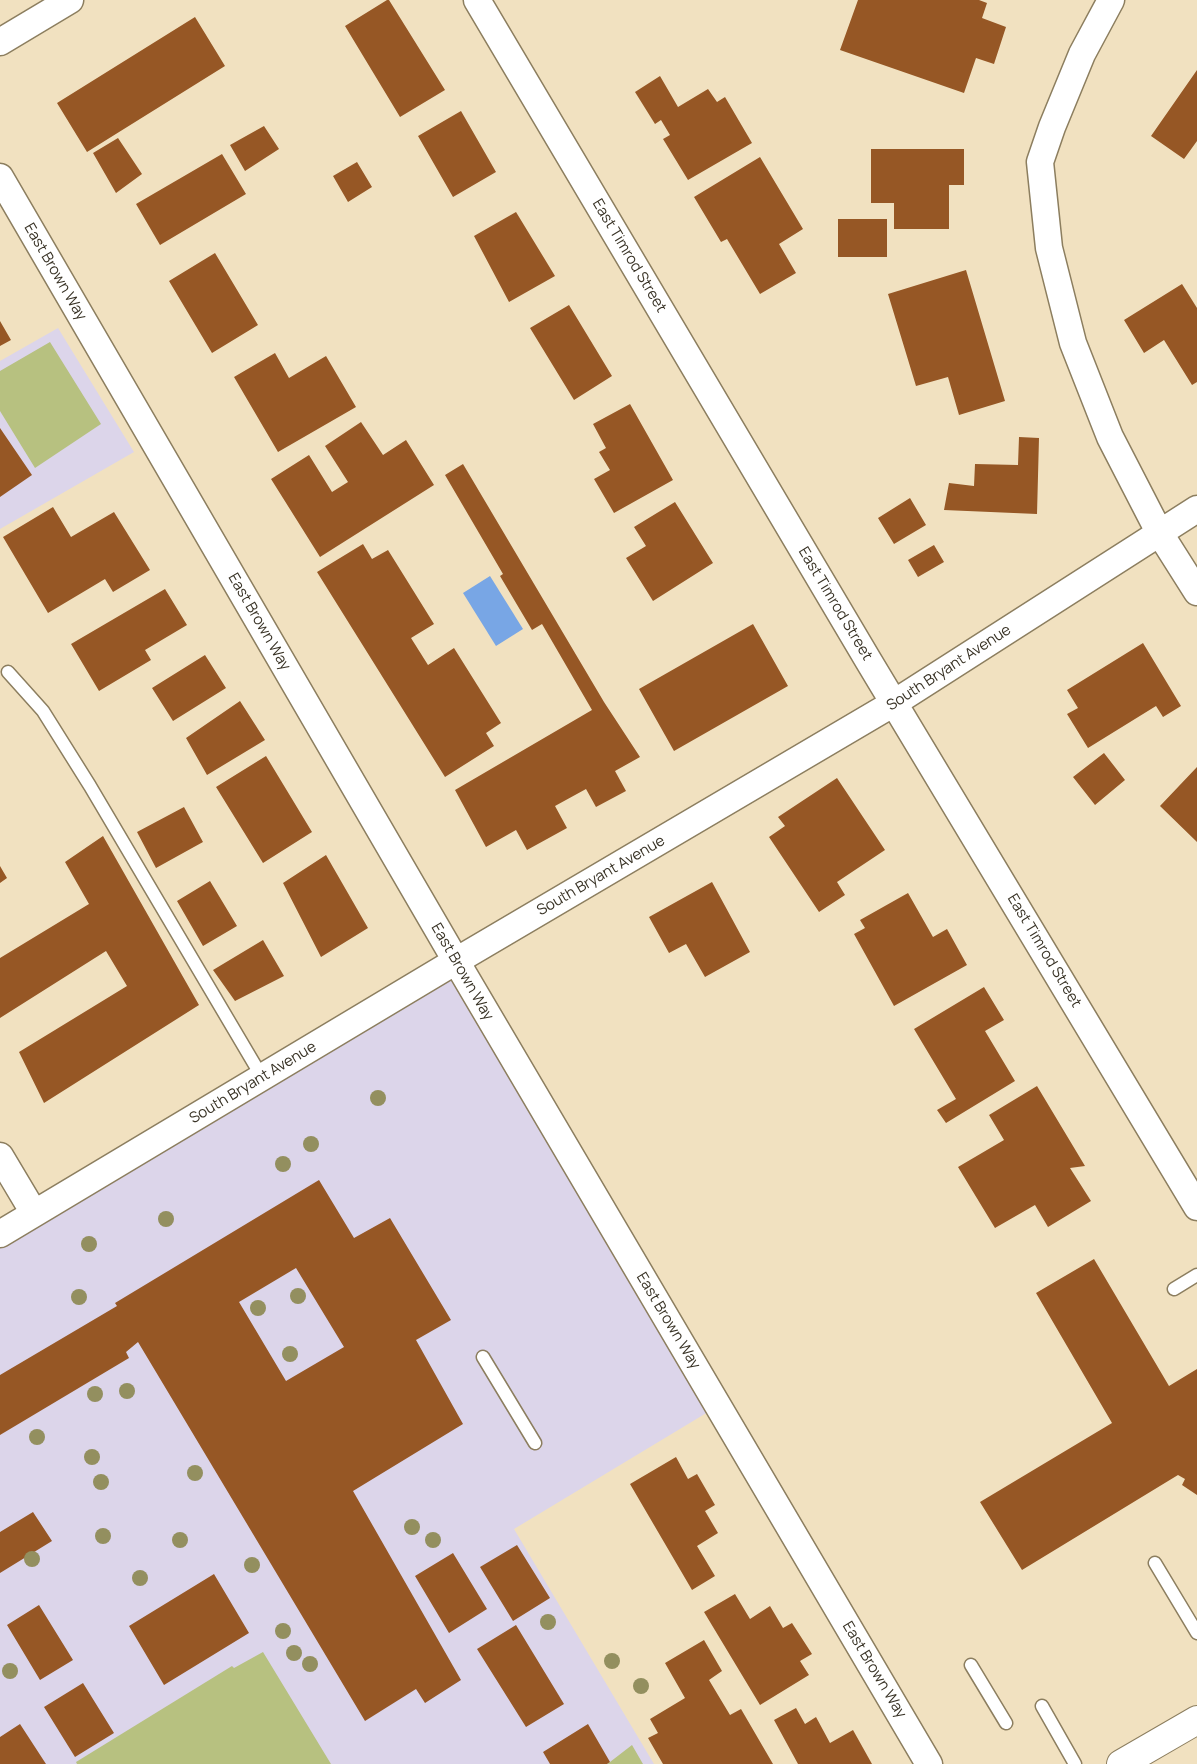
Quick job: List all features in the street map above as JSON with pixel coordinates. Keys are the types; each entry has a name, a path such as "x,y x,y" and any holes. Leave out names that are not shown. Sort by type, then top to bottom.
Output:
{"street":[{"path":"0,42 70,0"},
{"name":"East Timrod Street","path":"477,0 894,703 1197,1207"},
{"path":"1111,0 1082,54 1052,127 1040,162 1050,248 1073,343 1110,437 1159,532 1197,592"},
{"name":"East Brown Way","path":"0,178 456,961 929,1764"},
{"name":"South Bryant Avenue","path":"0,1234 456,961 894,703 1159,532 1197,510"},
{"path":"0,1156 34,1214"},
{"path":"1121,1764 1197,1720"}],"lane":[{"path":"8,672 43,711 262,1077"},
{"path":"1174,1289 1197,1275"},
{"path":"483,1357 535,1443"},
{"path":"1155,1563 1197,1633"},
{"path":"971,1665 1006,1723"},
{"path":"1042,1706 1075,1764"}],"shaded area":[{"path":"58,328 134,452 0,529 0,361"},
{"path":"456,961 718,1406 514,1529 654,1764 0,1764 0,1234"}],"green space":[{"path":"50,342 101,424 35,468 0,411 0,371"},
{"path":"263,1652 331,1764 77,1764 76,1762 232,1666 234,1668"},
{"path":"632,1745 643,1764 607,1764 610,1762"}],"water":[{"path":"490,576 523,629 496,646 463,593"}],"building":[{"path":"389,0 445,90 400,117 345,26"},
{"path":"858,0 979,0 987,3 982,18 1006,27 994,64 976,58 964,93 840,50"},
{"path":"195,17 225,66 87,152 57,103"},
{"path":"1197,70 1197,141 1184,159 1151,136"},
{"path":"660,76 678,107 708,89 717,102 725,97 752,143 688,180 663,139 670,135 661,120 655,124 635,92"},
{"path":"461,111 496,172 453,197 418,136"},
{"path":"264,126 279,149 245,171 230,145"},
{"path":"118,138 142,174 116,193 93,153"},
{"path":"871,149 964,149 964,185 949,185 949,229 894,229 894,203 871,203"},
{"path":"222,154 246,194 160,245 136,204"},
{"path":"760,157 803,229 779,244 796,273 760,294 727,239 721,242 694,197"},
{"path":"357,162 372,187 348,202 333,176"},
{"path":"516,212 555,276 509,302 474,236"},
{"path":"838,219 887,219 887,257 838,257"},
{"path":"215,253 258,325 212,353 169,281"},
{"path":"966,270 1005,401 959,415 948,377 916,386 888,294"},
{"path":"1182,284 1197,308 1197,382 1192,385 1164,340 1144,353 1124,320"},
{"path":"569,305 612,376 574,400 530,328"},
{"path":"0,321 11,340 0,346"},
{"path":"275,353 289,378 326,356 356,407 278,452 234,377"},
{"path":"630,404 673,480 614,513 594,479 610,470 599,452 606,448 593,424"},
{"path":"361,422 383,455 406,440 434,485 320,557 271,479 309,455 332,492 348,482 325,446"},
{"path":"0,428 32,475 0,497"},
{"path":"1019,437 1039,438 1037,514 944,510 949,483 974,486 975,464 1018,465"},
{"path":"463,464 604,702 640,757 615,771 626,791 596,807 586,789 555,806 567,828 527,850 516,830 486,847 455,790 592,710 542,624 532,630 500,576 503,574 445,475"},
{"path":"910,498 926,525 894,544 878,518"},
{"path":"675,502 713,563 653,601 626,558 646,546 634,527"},
{"path":"53,507 71,537 114,512 150,570 113,592 105,579 48,613 3,537"},
{"path":"363,544 372,559 388,550 434,624 411,638 428,665 454,648 501,723 486,733 494,746 445,777 317,572"},
{"path":"934,545 944,562 918,577 908,560"},
{"path":"165,589 187,625 145,650 151,660 99,691 71,644"},
{"path":"753,624 788,686 674,751 639,689"},
{"path":"1143,643 1181,706 1163,717 1156,706 1088,748 1067,714 1078,708 1067,690"},
{"path":"205,655 226,688 173,721 152,688"},
{"path":"240,701 265,740 207,775 186,738"},
{"path":"1104,753 1125,780 1095,805 1073,777"},
{"path":"266,756 312,832 263,863 216,787"},
{"path":"1197,767 1197,842 1160,806"},
{"path":"837,778 885,850 837,882 845,895 819,912 769,837 785,826 778,817"},
{"path":"184,807 203,842 156,868 137,832"},
{"path":"103,836 199,1005 44,1103 19,1052 127,986 106,951 0,1018 0,958 89,904 65,862"},
{"path":"326,855 368,928 321,957 283,883"},
{"path":"0,866 7,878 0,883"},
{"path":"210,881 237,926 203,946 177,901"},
{"path":"712,882 750,952 705,977 686,944 669,953 649,917"},
{"path":"908,893 933,937 947,929 967,965 894,1006 854,934 865,928 860,920"},
{"path":"263,940 284,976 235,1001 213,970"},
{"path":"984,987 1004,1020 985,1031 1015,1081 946,1123 937,1110 956,1099 914,1029"},
{"path":"1037,1086 1085,1166 1070,1168 1091,1201 1048,1227 1035,1205 995,1228 958,1167 1004,1140 989,1115"},
{"path":"319,1180 354,1238 390,1218 451,1320 416,1340 463,1424 353,1491 461,1680 425,1703 416,1689 365,1721 138,1342 126,1352 129,1358 0,1435 0,1375 117,1306 115,1303","holes":["296,1268 344,1347 286,1381 239,1302"]},
{"path":"1094,1259 1169,1386 1197,1369 1197,1495 1182,1485 1185,1479 1178,1475 1022,1570 980,1502 1112,1423 1036,1293"},
{"path":"676,1457 688,1479 697,1474 715,1505 705,1511 718,1533 697,1546 715,1576 692,1590 630,1484"},
{"path":"33,1512 52,1541 0,1573 0,1532"},
{"path":"517,1545 550,1598 513,1621 480,1567"},
{"path":"453,1553 487,1609 449,1633 415,1576"},
{"path":"214,1574 249,1633 164,1685 129,1626"},
{"path":"735,1594 750,1619 770,1606 783,1628 792,1623 812,1654 800,1661 809,1675 760,1705 704,1612"},
{"path":"39,1605 73,1660 40,1680 7,1625"},
{"path":"516,1625 564,1704 526,1727 477,1649"},
{"path":"704,1640 722,1671 709,1680 730,1715 741,1709 773,1764 663,1764 648,1738 658,1733 650,1719 685,1698 665,1663"},
{"path":"83,1683 114,1733 75,1757 44,1707"},
{"path":"796,1708 805,1724 816,1717 830,1743 853,1730 872,1764 798,1764 774,1720"},
{"path":"20,1724 46,1764 0,1764 0,1737"},
{"path":"588,1724 610,1762 607,1764 550,1764 543,1752"}]}
